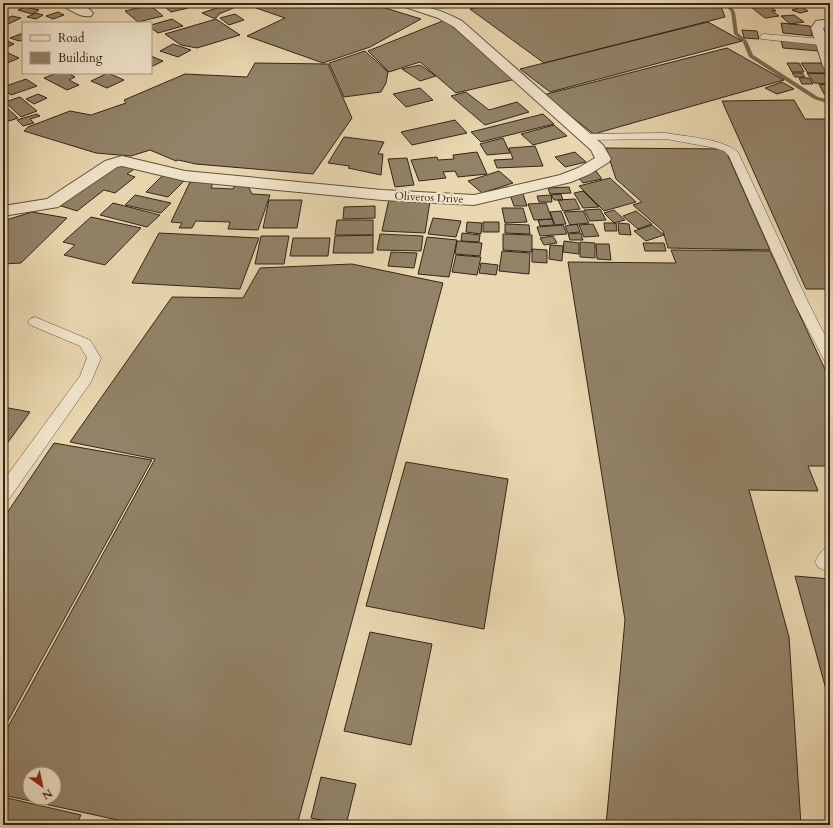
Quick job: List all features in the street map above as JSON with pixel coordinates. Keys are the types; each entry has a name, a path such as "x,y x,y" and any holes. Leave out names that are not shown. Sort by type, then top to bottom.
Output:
{"street":[{"path":"66,3 87,13"},
{"name":"Oliveros Drive","path":"4,211 52,203 111,164 122,161 184,176 382,195 474,200 566,179 584,171 603,159 598,148 458,24 442,15 436,7 403,3"},
{"path":"830,23 820,24 817,28 830,66"}],"lane":[{"path":"436,7 479,4"},
{"path":"764,37 821,42"},
{"path":"587,138 666,136 717,145 728,149 734,154 802,304 829,354"},
{"path":"3,494 86,378 94,358 85,343 35,322"}],"building":[{"path":"34,3 58,3 47,7"},
{"path":"160,3 181,3 188,8 171,12"},
{"path":"231,3 243,4 219,14 216,18 202,13"},
{"path":"268,3 369,3 421,19 370,47 323,63 247,36 285,18 256,8"},
{"path":"496,3 720,4 725,17 544,63 470,9"},
{"path":"749,3 774,3 775,4 754,7"},
{"path":"150,5 163,16 138,22 125,11"},
{"path":"768,5 776,11 772,11 779,16 765,18 751,7"},
{"path":"25,7 39,10 32,14 18,10"},
{"path":"801,7 808,11 800,13 792,10"},
{"path":"58,12 64,15 53,19 46,16"},
{"path":"36,13 43,15 36,19 27,17"},
{"path":"235,14 244,20 229,25 220,18"},
{"path":"794,15 804,22 790,24 781,16"},
{"path":"12,16 21,18 3,25 3,20"},
{"path":"172,19 183,26 158,33 152,29 152,25"},
{"path":"216,19 240,35 197,48 181,45 165,34"},
{"path":"445,20 516,79 456,93 420,62 389,72 368,51"},
{"path":"708,22 742,41 550,92 520,69"},
{"path":"781,23 810,26 812,36 783,33"},
{"path":"742,30 757,31 759,39 744,38"},
{"path":"22,33 22,40 19,41 10,38"},
{"path":"3,39 14,44 3,49"},
{"path":"781,41 816,43 819,51 783,48"},
{"path":"173,44 191,50 178,57 160,51"},
{"path":"727,48 784,80 594,134 543,95"},
{"path":"365,51 388,72 386,83 381,92 344,97 329,63"},
{"path":"8,53 19,58 3,65 3,55"},
{"path":"152,56 163,61 153,66"},
{"path":"255,63 328,64 352,118 313,174 196,164 178,160 176,161 150,150 131,156 96,153 24,131 28,127 70,111 91,115 126,103 124,100 185,74 247,77"},
{"path":"787,63 799,63 804,72 792,72"},
{"path":"801,63 825,63 830,73 808,73"},
{"path":"420,65 436,76 420,81 402,69"},
{"path":"792,73 802,73 805,77 795,77"},
{"path":"807,73 830,74 830,84 814,83"},
{"path":"54,74 70,74 75,77 69,80 79,85 67,90 44,78"},
{"path":"106,74 110,74 124,80 107,88 91,81"},
{"path":"799,78 809,78 813,84 802,84"},
{"path":"26,79 37,86 11,95 3,89 3,87"},
{"path":"782,82 794,89 777,94 765,88"},
{"path":"819,84 830,85 830,94 824,94"},
{"path":"420,88 433,100 406,107 393,94"},
{"path":"466,92 489,110 517,102 529,112 485,125 451,96"},
{"path":"38,94 47,98 34,104 26,99"},
{"path":"20,97 37,111 21,117 5,102"},
{"path":"794,100 805,119 830,119 830,289 806,289 722,101"},
{"path":"3,106 5,106 18,118 9,121 3,115"},
{"path":"37,114 40,116 30,119 34,123 23,126 17,120"},
{"path":"543,114 554,124 481,142 471,132"},
{"path":"455,120 467,133 412,145 401,132"},
{"path":"554,125 567,136 533,145 521,134"},
{"path":"344,137 384,142 378,154 383,154 381,175 348,168 350,166 328,163"},
{"path":"503,138 510,153 487,155 480,144"},
{"path":"535,146 543,166 497,168 494,160 513,159 509,148"},
{"path":"606,148 725,149 770,250 668,248 663,231 633,205 642,202 616,179"},
{"path":"477,152 487,174 458,177 455,171 443,172 446,178 419,181 411,160 437,157 438,160 454,159 453,155"},
{"path":"575,152 586,162 565,167 555,157"},
{"path":"407,158 414,185 395,187 388,159"},
{"path":"120,164 136,168 127,174 135,177 115,193 104,190 77,211 58,205"},
{"path":"499,171 513,183 482,193 468,181"},
{"path":"596,171 602,179 583,183 576,175"},
{"path":"164,174 186,179 168,197 146,192"},
{"path":"610,178 636,202 604,211 579,186"},
{"path":"190,182 213,183 211,188 233,189 236,183 247,184 252,194 270,195 258,230 228,229 230,222 196,221 192,228 179,228 182,223 171,222"},
{"path":"569,187 571,193 550,194 548,188"},
{"path":"522,191 527,206 514,206 509,192"},
{"path":"583,191 599,207 583,208 574,193"},
{"path":"561,194 563,200 554,200 551,195"},
{"path":"135,195 171,203 161,213 125,205"},
{"path":"551,195 552,202 539,202 537,196"},
{"path":"389,199 430,201 425,233 382,231"},
{"path":"575,199 580,209 563,211 558,200"},
{"path":"269,200 302,200 297,228 263,228"},
{"path":"113,203 160,215 147,227 100,215"},
{"path":"546,203 552,219 534,220 528,204"},
{"path":"375,206 375,218 343,219 344,207"},
{"path":"502,208 523,208 527,222 505,223"},
{"path":"600,209 606,220 590,221 584,210"},
{"path":"614,210 625,220 614,223 604,213"},
{"path":"561,211 566,224 555,225 550,212"},
{"path":"583,211 589,223 570,225 564,212"},
{"path":"636,211 652,224 638,229 623,216"},
{"path":"32,212 67,218 21,263 3,264 3,221"},
{"path":"91,217 141,228 105,265 64,255 75,245 63,242"},
{"path":"433,218 461,221 456,237 428,234"},
{"path":"552,219 554,225 540,226 538,220"},
{"path":"337,220 373,220 373,235 335,235"},
{"path":"467,222 482,223 481,234 466,232"},
{"path":"483,222 499,222 499,232 483,232"},
{"path":"604,223 616,223 617,231 605,231"},
{"path":"618,223 629,224 631,235 619,234"},
{"path":"505,224 529,225 530,234 505,233"},
{"path":"577,224 580,232 568,233 565,226"},
{"path":"593,224 599,236 584,237 579,225"},
{"path":"563,225 567,234 540,236 537,227"},
{"path":"652,225 664,235 646,241 634,231"},
{"path":"159,233 259,238 240,289 132,283"},
{"path":"462,233 480,235 479,242 461,241"},
{"path":"581,233 583,240 570,240 568,234"},
{"path":"380,234 423,236 421,251 377,250"},
{"path":"503,234 532,235 532,252 503,250"},
{"path":"373,235 373,253 333,253 335,236"},
{"path":"261,236 289,236 284,264 255,264"},
{"path":"553,236 557,243 544,245 540,238"},
{"path":"427,237 457,240 449,277 418,274"},
{"path":"293,238 330,238 328,256 290,256"},
{"path":"457,241 482,243 480,256 455,254"},
{"path":"564,241 579,243 579,254 563,252"},
{"path":"580,242 595,243 595,258 580,257"},
{"path":"643,243 664,243 666,251 645,251"},
{"path":"596,244 609,244 611,260 597,259"},
{"path":"550,245 563,246 562,261 549,259"},
{"path":"532,249 547,250 547,263 532,262"},
{"path":"671,250 770,251 830,380 830,466 808,466 818,491 749,490 789,637 801,825 606,825 625,620 568,262 676,263"},
{"path":"502,251 530,253 529,274 499,271"},
{"path":"391,252 417,253 414,268 388,266"},
{"path":"456,255 481,257 477,275 452,272"},
{"path":"481,263 498,265 496,275 479,273"},
{"path":"352,264 443,283 297,825 141,825 54,806 62,806 62,766 22,766 22,799 3,795 3,736 155,459 70,442 172,297 243,298 260,268"},
{"path":"3,407 30,412 3,449"},
{"path":"54,443 152,460 4,728 3,519"},
{"path":"406,462 508,479 484,629 366,606"},
{"path":"795,576 830,579 830,704"},
{"path":"370,632 432,644 411,745 344,731"},
{"path":"321,777 356,784 346,825 311,818"},
{"path":"3,797 22,801 22,806 42,806 81,815 76,825 3,825"}],"waterway":[{"path":"727,3 733,12 736,34 745,41 751,56 816,98 830,102"}]}
